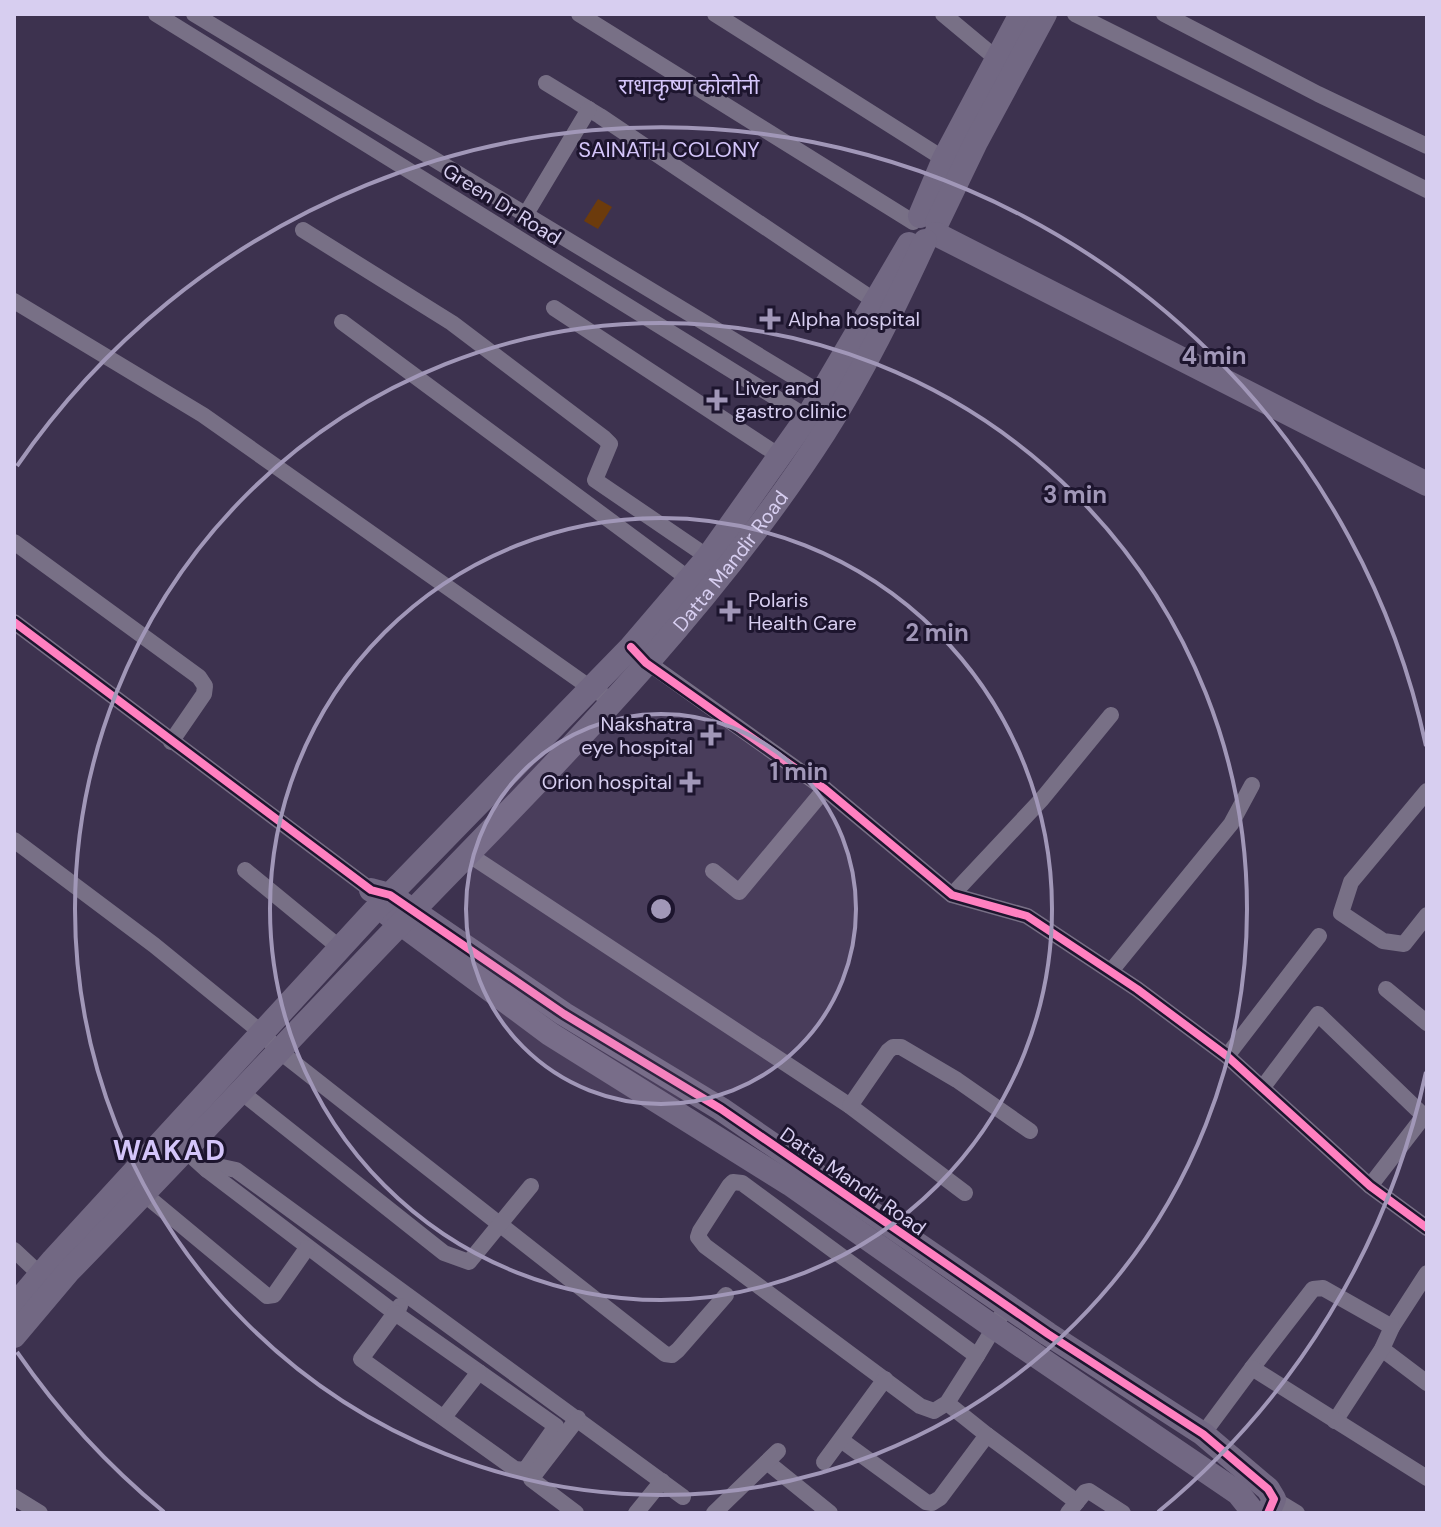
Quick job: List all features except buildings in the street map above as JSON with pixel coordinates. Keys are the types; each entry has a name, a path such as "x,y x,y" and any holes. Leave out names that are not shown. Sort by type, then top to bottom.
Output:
{"main road":[{"name":"Datta Mandir Road","path":"831,399 875,301 924,229 976,142 1021,14"},
{"name":"Datta Mandir Road","path":"14,1336 48,1282 262,1033 340,948 380,897 592,689 639,655 725,570 785,490 831,399 900,296 944,159 1005,65 1045,14"},
{"path":"924,229 1427,484"},
{"name":"Datta Mandir Road","path":"14,1306 48,1282 144,1194 614,701 639,655 689,579 781,457 817,423"},
{"name":"Datta Mandir Road","path":"380,897 550,1034 1001,1316 1203,1434 1268,1489 1265,1508 1238,1493 1001,1316"}],"street":[{"name":"Green Dr Road","path":"156,14 817,423"},
{"name":"Green Dr Road","path":"194,14 831,399"},
{"path":"579,14 924,229"},
{"path":"715,14 944,159"},
{"path":"943,14 1005,65"},
{"path":"1075,14 1427,190"},
{"path":"1164,14 1318,94 1427,146"},
{"path":"233,62 244,44"},
{"path":"546,83 875,301"},
{"path":"526,214 589,109"},
{"path":"303,230 452,323 604,438 610,444 595,480 708,557"},
{"path":"587,280 599,258"},
{"path":"14,301 203,415 592,689 614,701"},
{"path":"554,308 781,457"},
{"path":"342,322 689,579"},
{"path":"777,398 792,374"},
{"path":"14,542 199,677 205,686 204,694 171,742"},
{"path":"14,622 380,897"},
{"path":"639,655 825,789 952,895 1027,916 1111,971 1227,1056 1370,1186 1427,1228"},
{"path":"952,895 1042,799 1111,715"},
{"path":"1111,971 1231,824 1252,785"},
{"path":"713,871 739,892 825,789"},
{"path":"1427,791 1351,882 1341,913 1383,941 1404,944 1427,915"},
{"path":"14,840 154,945 262,1033 279,1051 665,1354 672,1355 678,1350 726,1295"},
{"path":"468,854 850,1106 965,1193"},
{"path":"245,870 340,948"},
{"path":"1227,1056 1319,936"},
{"path":"1386,989 1427,1023"},
{"path":"1263,1087 1318,1014 1426,1117 1370,1186"},
{"path":"850,1106 888,1051 901,1047 957,1080 1030,1131"},
{"path":"241,1092 444,1253 469,1262 531,1186"},
{"path":"186,1151 307,1248 395,1313 556,1426 525,1470 515,1469 361,1359 395,1313 409,1296"},
{"path":"207,1170 213,1165 236,1170 683,1497"},
{"path":"977,1356 742,1183 733,1182 700,1231 701,1242 885,1379 934,1411 947,1403 977,1356 1001,1316"},
{"path":"144,1194 267,1296 274,1295 307,1248"},
{"path":"14,1250 48,1282"},
{"path":"1335,1421 1427,1273"},
{"path":"1203,1434 1313,1289 1323,1288 1392,1327"},
{"path":"1382,1349 1427,1383"},
{"path":"1252,1368 1335,1421 1424,1470"},
{"path":"444,1417 479,1372"},
{"path":"824,1462 885,1379"},
{"path":"947,1403 1072,1507 1089,1491 1123,1513"},
{"path":"576,1513 531,1479 578,1418"},
{"path":"841,1440 926,1502 932,1503 940,1498 987,1435"},
{"path":"714,1513 773,1457 830,1513"},
{"path":"636,1513 662,1481"},
{"path":"14,1497 40,1513"},
{"path":"1265,1508 1297,1513"}],"shaded area":[{"path":"598,199 612,207 598,229 584,221"}],"cycle path":[{"path":"14,622 371,890 390,895 564,1014 721,1109 1048,1334 1203,1434 1268,1489 1274,1499 1268,1513"},
{"path":"631,647 646,663 825,789 952,895 1027,916 1137,989 1227,1056 1370,1186 1427,1228"}],"place":[{"name":"Alpha hospital","path":"770,319"},
{"name":"Liver and gastro clinic","path":"717,400"},
{"name":"Polaris Health Care","path":"730,611"},
{"name":"Nakshatra eye hospital","path":"711,735"},
{"name":"Orion hospital","path":"690,782"}],"district":[{"name":"राधाकृष्ण कोलोनी","path":"689,86"},
{"name":"SAINATH COLONY","path":"669,149"},
{"name":"WAKAD","path":"170,1150"}]}
